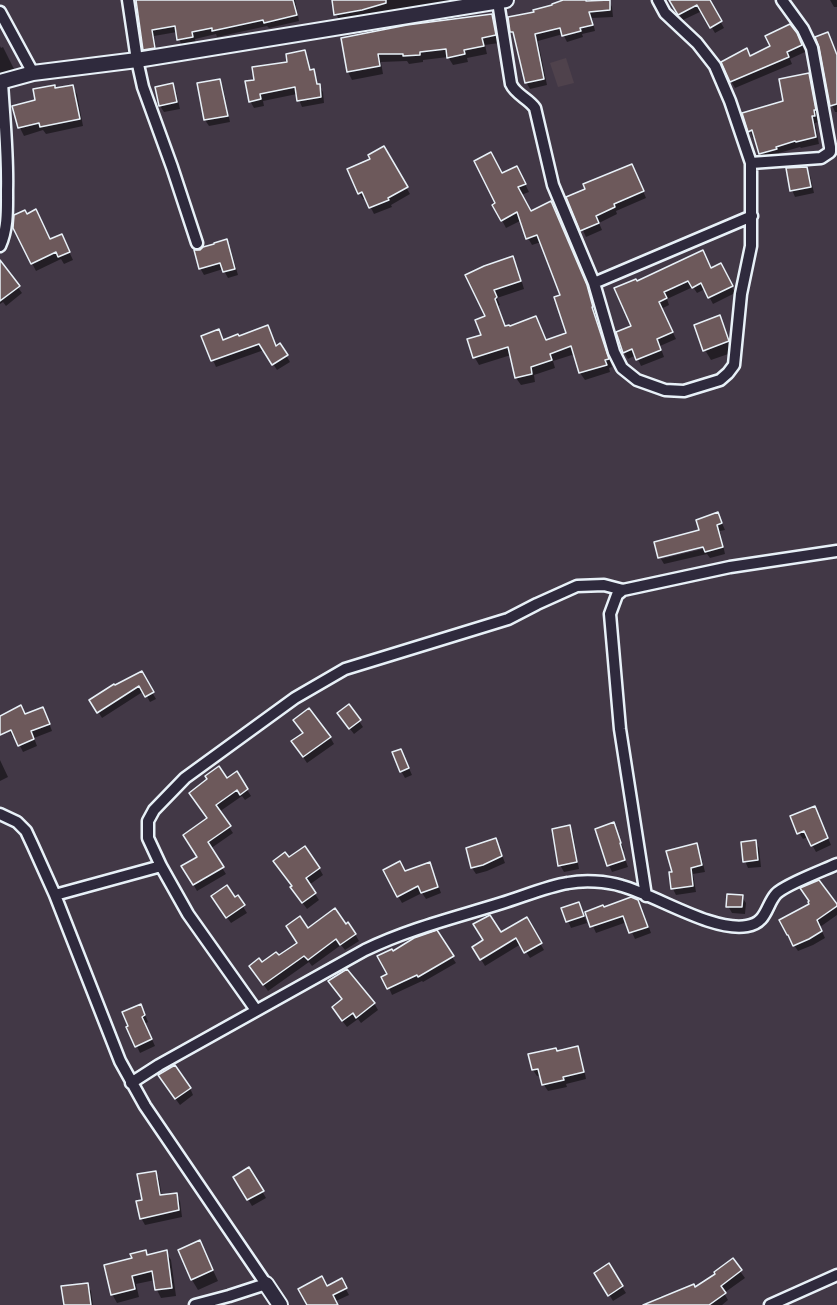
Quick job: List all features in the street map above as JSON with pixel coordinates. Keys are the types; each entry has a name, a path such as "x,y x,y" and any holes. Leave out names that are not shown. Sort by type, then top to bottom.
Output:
{"main road":[{"path":"1,82 33,73 137,60 496,1"},
{"path":"266,1284 280,1305"}],"street":[{"path":"128,0 143,87 197,243"},
{"path":"496,1 511,84 517,93 532,103 535,108 553,184 594,283 614,352 621,368 637,380 664,390 684,392 720,380 734,365 741,294 751,246 751,163 730,101 715,66 697,43 665,13 658,0"},
{"path":"751,163 821,158 830,152 812,48 804,28 782,0"},
{"path":"0,12 33,73"},
{"path":"0,246 5,232 8,169 1,82"},
{"path":"594,283 752,216"},
{"path":"256,1011 188,914 148,838 147,821 150,816 185,778 295,698 345,669 508,619 576,586 604,585 623,590 730,567 837,551"},
{"path":"623,590 618,595 610,614 620,729 646,896"},
{"path":"0,814 17,822 26,831 55,895 111,1042 131,1083 266,1284 195,1305"},
{"path":"131,1083 159,1065 365,950 392,937 427,925 555,886 594,882 621,886 712,922 748,926 760,920 776,894 837,864"},
{"path":"55,895 161,866"},
{"path":"770,1305 837,1275"}],"shaded area":[{"path":"566,58 574,83 558,87 550,63"}],"building":[{"path":"136,0 293,0 297,15 264,23 263,20 212,31 212,28 192,32 193,37 177,40 175,26 152,30 155,48 143,50"},
{"path":"332,0 386,0 386,3 334,15"},
{"path":"563,0 610,0 610,10 589,12 593,25 580,28 581,31 562,36 560,28 535,34 544,79 525,83 513,32 510,32 508,17 534,12 533,10"},
{"path":"669,0 710,0 722,21 710,28 697,5 678,15"},
{"path":"492,14 496,35 482,38 484,46 464,50 465,54 447,58 446,49 420,52 420,55 378,54 380,66 347,72 341,38 407,25"},
{"path":"790,24 802,45 787,52 789,57 730,82 721,62 747,48 750,56 770,46 765,36"},
{"path":"828,32 837,55 837,104 830,106 815,37"},
{"path":"305,50 310,70 314,69 317,84 320,84 321,97 297,101 295,87 260,94 261,99 249,102 245,81 254,80 252,67 287,62 286,54"},
{"path":"809,73 816,110 814,110 815,116 812,116 816,137 795,141 759,154 752,130 748,132 742,113 783,101 779,79"},
{"path":"220,79 228,116 204,120 197,83"},
{"path":"173,83 177,102 159,106 155,87"},
{"path":"55,85 55,88 73,85 80,119 40,127 39,123 18,128 12,106 35,100 33,89"},
{"path":"384,146 408,187 388,198 389,200 369,208 362,192 358,194 347,169 370,159 368,155"},
{"path":"491,152 502,173 517,166 526,184 518,187 531,211 551,201 587,285 609,359 605,360 607,365 579,373 571,346 550,354 552,360 531,367 532,374 515,378 508,347 473,358 467,339 481,335 475,320 485,316 465,275 513,256 521,281 494,290 505,326 536,316 546,340 566,333 554,297 560,295 537,235 526,239 517,212 501,221 492,205 495,203 474,161"},
{"path":"632,164 644,191 614,204 615,207 596,216 599,223 580,231 566,197 585,189 583,184"},
{"path":"807,167 811,187 790,191 786,168"},
{"path":"36,209 50,239 62,234 70,252 58,257 56,252 31,264 13,228 14,215 25,210 27,214"},
{"path":"227,239 235,269 223,272 220,263 199,269 194,250 200,250"},
{"path":"703,250 711,268 721,263 733,286 708,298 701,283 692,288 688,281 664,292 667,298 659,302 673,332 657,339 661,350 636,360 632,349 623,353 616,332 631,326 614,288 636,279 637,281"},
{"path":"0,260 20,286 0,301"},
{"path":"720,315 729,341 703,351 694,325"},
{"path":"268,325 276,346 280,343 288,355 272,365 259,344 211,361 201,336 219,329 223,340"},
{"path":"718,512 722,523 717,525 723,547 705,552 703,547 658,558 654,542 699,530 696,520"},
{"path":"142,671 154,692 145,697 139,686 97,713 89,700 114,684"},
{"path":"349,704 361,720 349,729 337,713"},
{"path":"21,705 25,714 43,707 50,724 31,731 34,739 18,746 11,730 0,735 0,716"},
{"path":"309,708 331,737 303,757 291,741 303,733 293,720"},
{"path":"401,749 409,768 400,772 392,752"},
{"path":"219,766 227,778 237,771 248,789 240,795 237,790 216,805 231,826 208,842 224,867 193,885 181,866 197,857 183,835 207,818 189,793 207,779 205,776"},
{"path":"815,806 828,838 811,846 804,831 797,834 790,816"},
{"path":"614,822 625,860 607,866 595,829"},
{"path":"570,825 577,862 558,866 552,829"},
{"path":"496,838 502,856 471,868 466,848"},
{"path":"756,840 758,860 743,862 741,842"},
{"path":"697,843 702,865 691,868 693,886 671,889 669,872 672,872 666,851"},
{"path":"305,846 320,868 306,878 316,893 302,903 273,861 285,852 289,857"},
{"path":"400,861 405,871 430,862 438,887 421,893 418,886 397,897 383,870"},
{"path":"819,880 837,906 817,920 822,931 793,946 779,920 809,904 800,888"},
{"path":"227,885 235,897 238,895 245,905 226,918 211,896"},
{"path":"727,894 743,895 742,907 726,907"},
{"path":"631,897 638,900 648,927 629,933 623,916 590,927 585,912"},
{"path":"579,902 584,916 566,922 561,908"},
{"path":"335,908 356,934 340,945 336,939 308,960 304,956 263,985 249,966 259,958 262,962 276,952 279,955 297,943 286,926 300,916 308,928"},
{"path":"490,915 501,932 527,917 542,943 524,953 516,938 480,960 472,947 483,940 473,924"},
{"path":"437,930 454,956 418,977 417,975 387,989 381,977 387,974 377,956 392,949 393,951 414,938"},
{"path":"347,969 375,1003 356,1018 353,1013 342,1021 332,1007 342,999 328,981"},
{"path":"141,1004 145,1015 142,1017 152,1039 135,1047 122,1012"},
{"path":"578,1046 584,1072 542,1085 538,1069 532,1070 528,1054"},
{"path":"175,1065 191,1088 175,1099 158,1075"},
{"path":"249,1167 264,1191 247,1200 233,1177"},
{"path":"156,1171 160,1195 177,1193 179,1210 140,1219 136,1201 142,1200 137,1174"},
{"path":"200,1240 213,1270 191,1280 178,1250"},
{"path":"146,1250 147,1255 167,1250 172,1288 155,1290 152,1271 132,1276 135,1289 111,1295 104,1265 132,1258 130,1254"},
{"path":"733,1258 742,1270 721,1286 726,1293 709,1305 643,1305 694,1284 695,1287"},
{"path":"609,1263 623,1286 608,1296 594,1273"},
{"path":"322,1276 327,1286 342,1278 347,1288 333,1295 338,1305 307,1305 298,1289"},
{"path":"88,1283 91,1305 64,1305 61,1286"}]}
